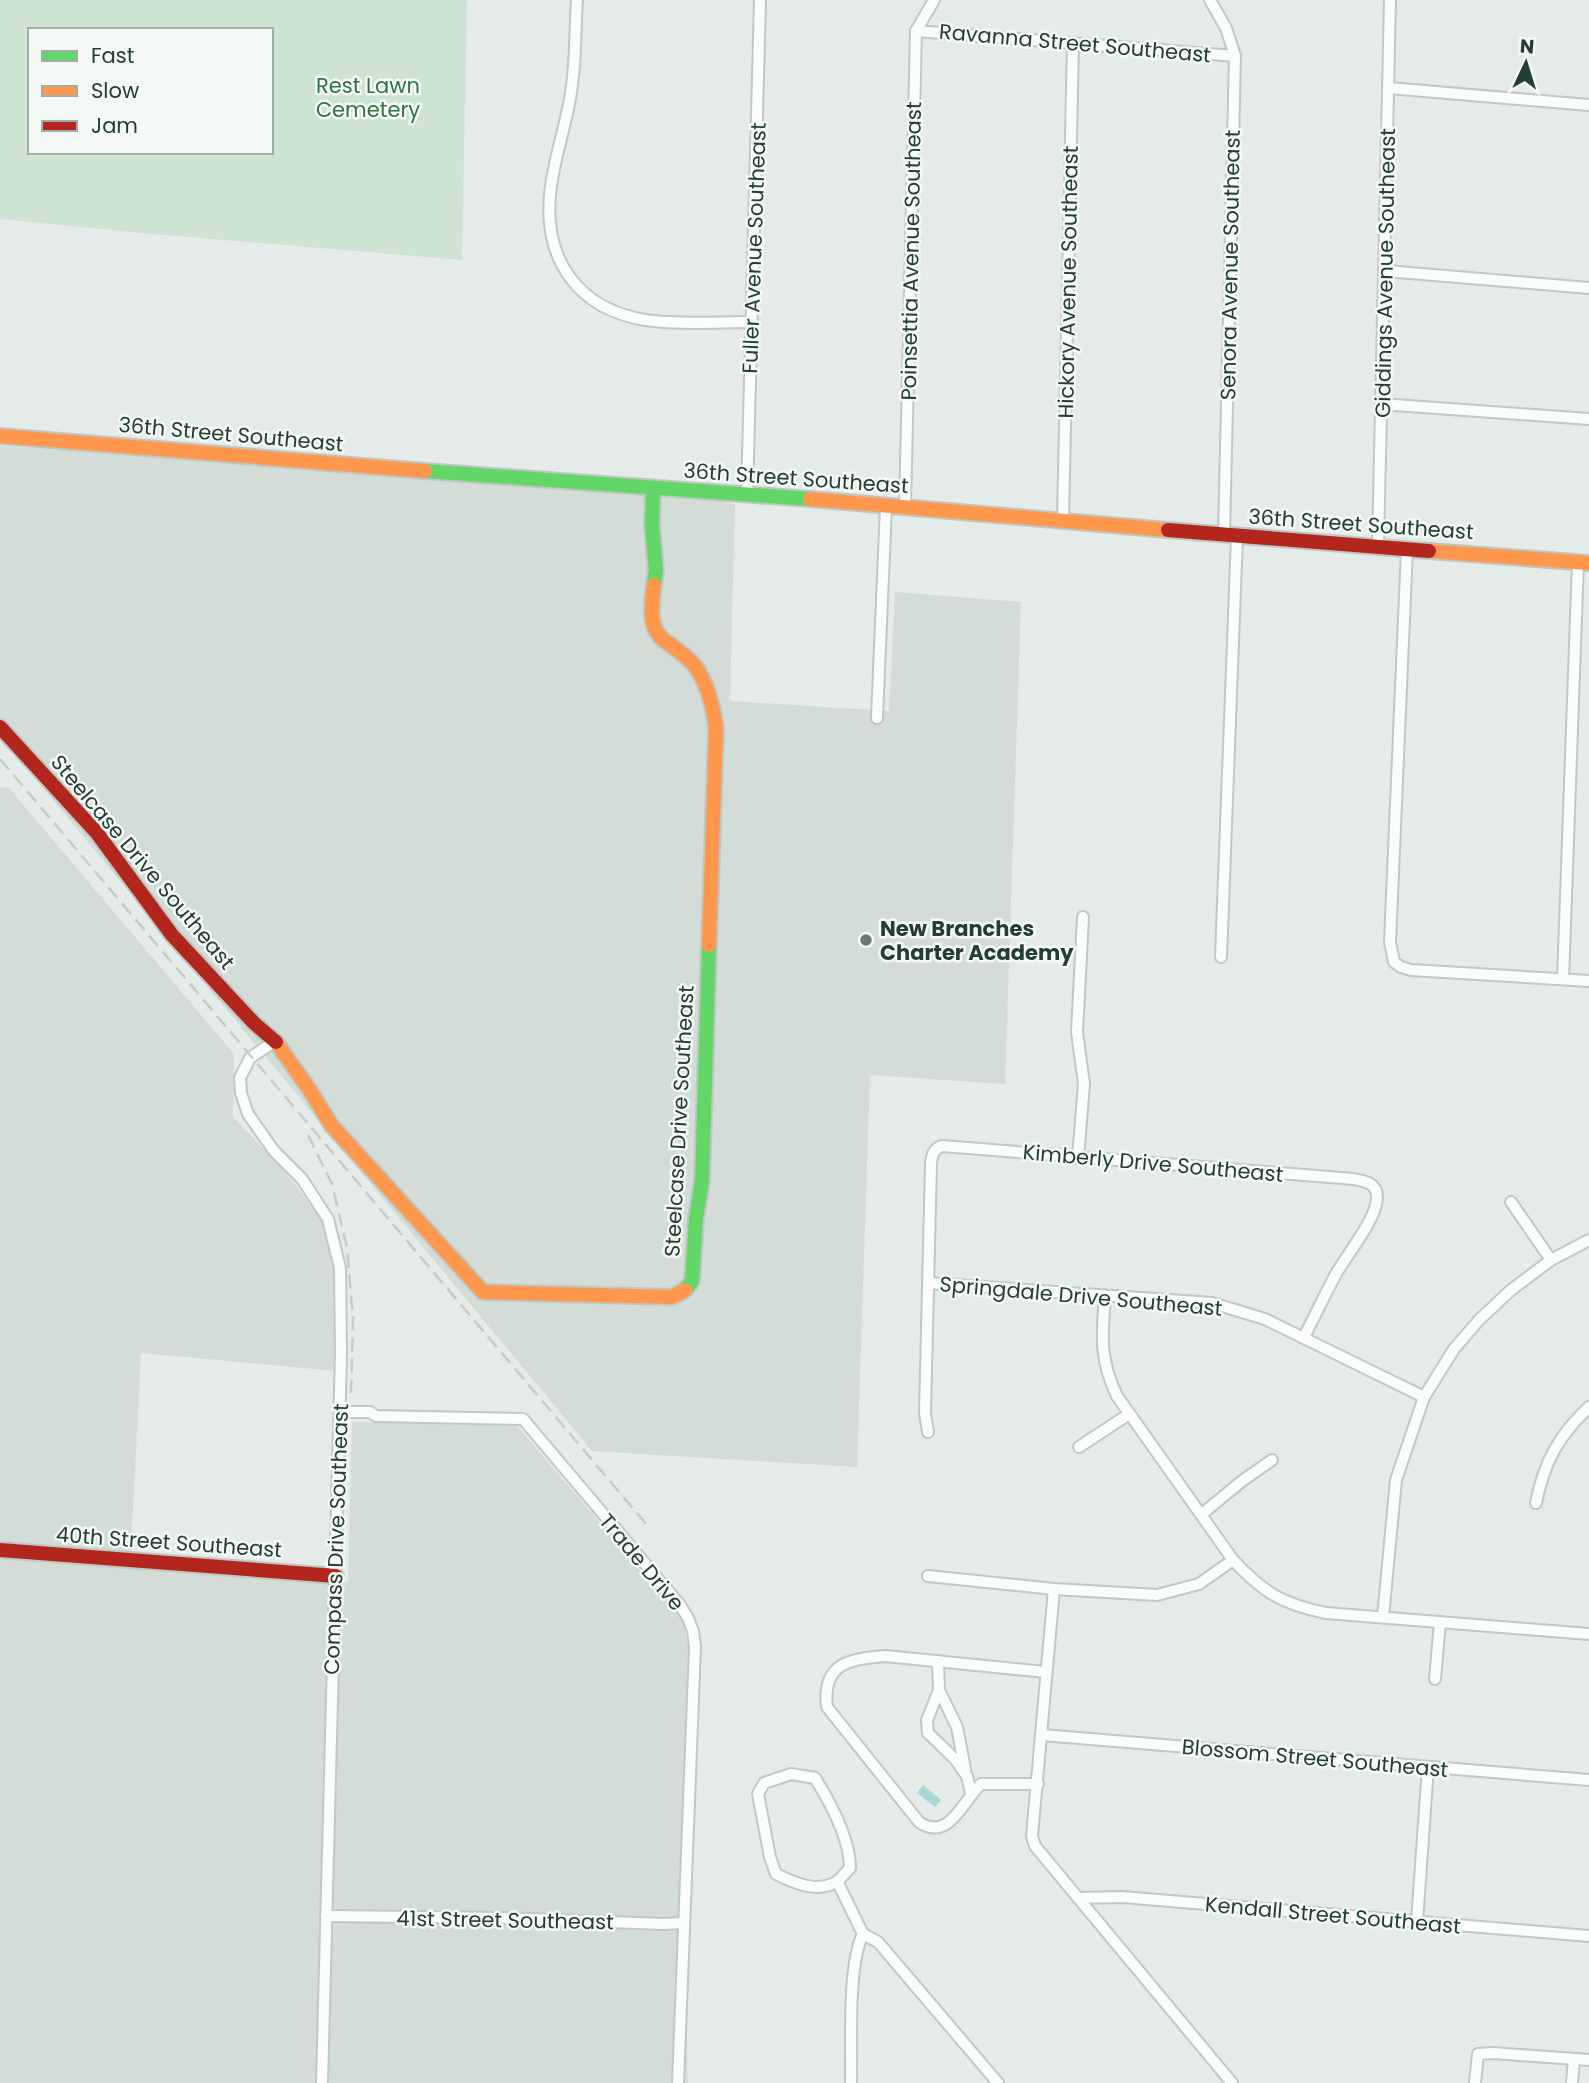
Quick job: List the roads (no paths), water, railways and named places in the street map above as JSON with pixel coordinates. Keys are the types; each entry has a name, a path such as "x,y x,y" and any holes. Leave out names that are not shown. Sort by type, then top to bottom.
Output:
{"street":[{"path":"577,0 572,85 550,195 552,243 559,262 579,288 599,304 616,312 644,320 668,322 751,322"},
{"name":"Fuller Avenue Southeast","path":"747,495 760,0"},
{"name":"Poinsettia Avenue Southeast","path":"905,507 916,31 934,0"},
{"name":"Senora Avenue Southeast","path":"1210,0 1226,28 1235,56 1231,536 1221,957"},
{"name":"Giddings Avenue Southeast","path":"1378,546 1390,0"},
{"name":"Ravanna Street Southeast","path":"916,31 1235,56"},
{"name":"Hickory Avenue Southeast","path":"1063,521 1073,43"},
{"path":"1389,88 1589,105"},
{"path":"1385,271 1589,288"},
{"path":"1381,404 1589,419"},
{"name":"36th Street Southeast","path":"0,436 1584,563"},
{"name":"Steelcase Drive Southeast","path":"0,727 97,833 172,935 254,1023 275,1041 332,1126 483,1292 672,1297 684,1291 692,1281 696,1217 702,1181 716,728 709,688 696,668 682,653 657,634 654,628 652,615 656,570 653,489"},
{"path":"877,718 886,506"},
{"path":"1407,549 1390,942 1394,962 1411,970 1589,981"},
{"path":"1563,979 1584,563"},
{"path":"1078,1158 1084,1084 1077,1032 1083,917"},
{"name":"Compass Drive Southeast","path":"275,1041 250,1058 240,1078 247,1114 274,1151 302,1179 328,1219 340,1268 342,1337 322,2083"},
{"name":"Kimberly Drive Southeast","path":"929,1283 931,1163 936,1148 950,1146 1354,1180 1370,1184 1375,1187 1377,1197 1368,1224 1337,1273 1304,1337"},
{"path":"1511,1202 1551,1260"},
{"path":"1383,1617 1396,1480 1424,1397 1454,1349 1479,1320 1511,1290 1551,1260 1589,1240"},
{"path":"928,1432 925,1413 929,1283"},
{"name":"Springdale Drive Southeast","path":"929,1283 1212,1303 1265,1319 1424,1397"},
{"path":"1105,1296 1102,1344 1107,1376 1129,1414 1233,1560 1253,1581 1279,1599 1326,1613 1589,1634"},
{"path":"1536,1503 1546,1466 1558,1443 1574,1421 1589,1407"},
{"name":"Trade Drive","path":"340,1412 370,1412 376,1416 523,1419 680,1605 693,1631 695,1647 678,2083"},
{"path":"1079,1447 1129,1414"},
{"path":"1202,1514 1241,1481 1272,1460"},
{"name":"40th Street Southeast","path":"0,1550 336,1576"},
{"path":"928,1576 1054,1589 1157,1595 1199,1584 1233,1560"},
{"path":"1054,1589 1032,1836 1035,1846 1232,2083"},
{"path":"1435,1679 1440,1622"},
{"path":"1038,1784 981,1784 971,1793 958,1815 945,1824 926,1827 919,1822 827,1707 825,1692 830,1675 843,1663 859,1658 885,1656 1046,1672"},
{"path":"937,1661 939,1690 957,1727 971,1793"},
{"path":"939,1690 927,1720 928,1733 955,1759 967,1776"},
{"name":"Blossom Street Southeast","path":"1042,1735 1589,1780"},
{"path":"1417,1922 1429,1767"},
{"path":"790,1774 815,1778 824,1792 850,1853 850,1868 837,1881 814,1887 798,1884 776,1874 769,1857 758,1794 764,1783 790,1774"},
{"path":"837,1881 863,1934 886,1949 998,2083"},
{"name":"Kendall Street Southeast","path":"1078,1898 1122,1897 1589,1937"},
{"name":"41st Street Southeast","path":"326,1916 684,1923"},
{"path":"851,2083 853,1978 857,1946 863,1934"},
{"path":"1475,2083 1478,2054 1589,2060"},
{"path":"1573,2083 1574,2059"}],"water":[{"path":"923,1785 941,1800 935,1807 917,1793"}],"railway":[{"path":"0,759 647,1525"},
{"path":"308,1135 332,1184 347,1248 353,1318 351,1393"}],"place":[{"name":"New Branches Charter Academy","path":"866,940"}],"park label":[{"name":"Rest Lawn Cemetery","path":"368,97"}]}
